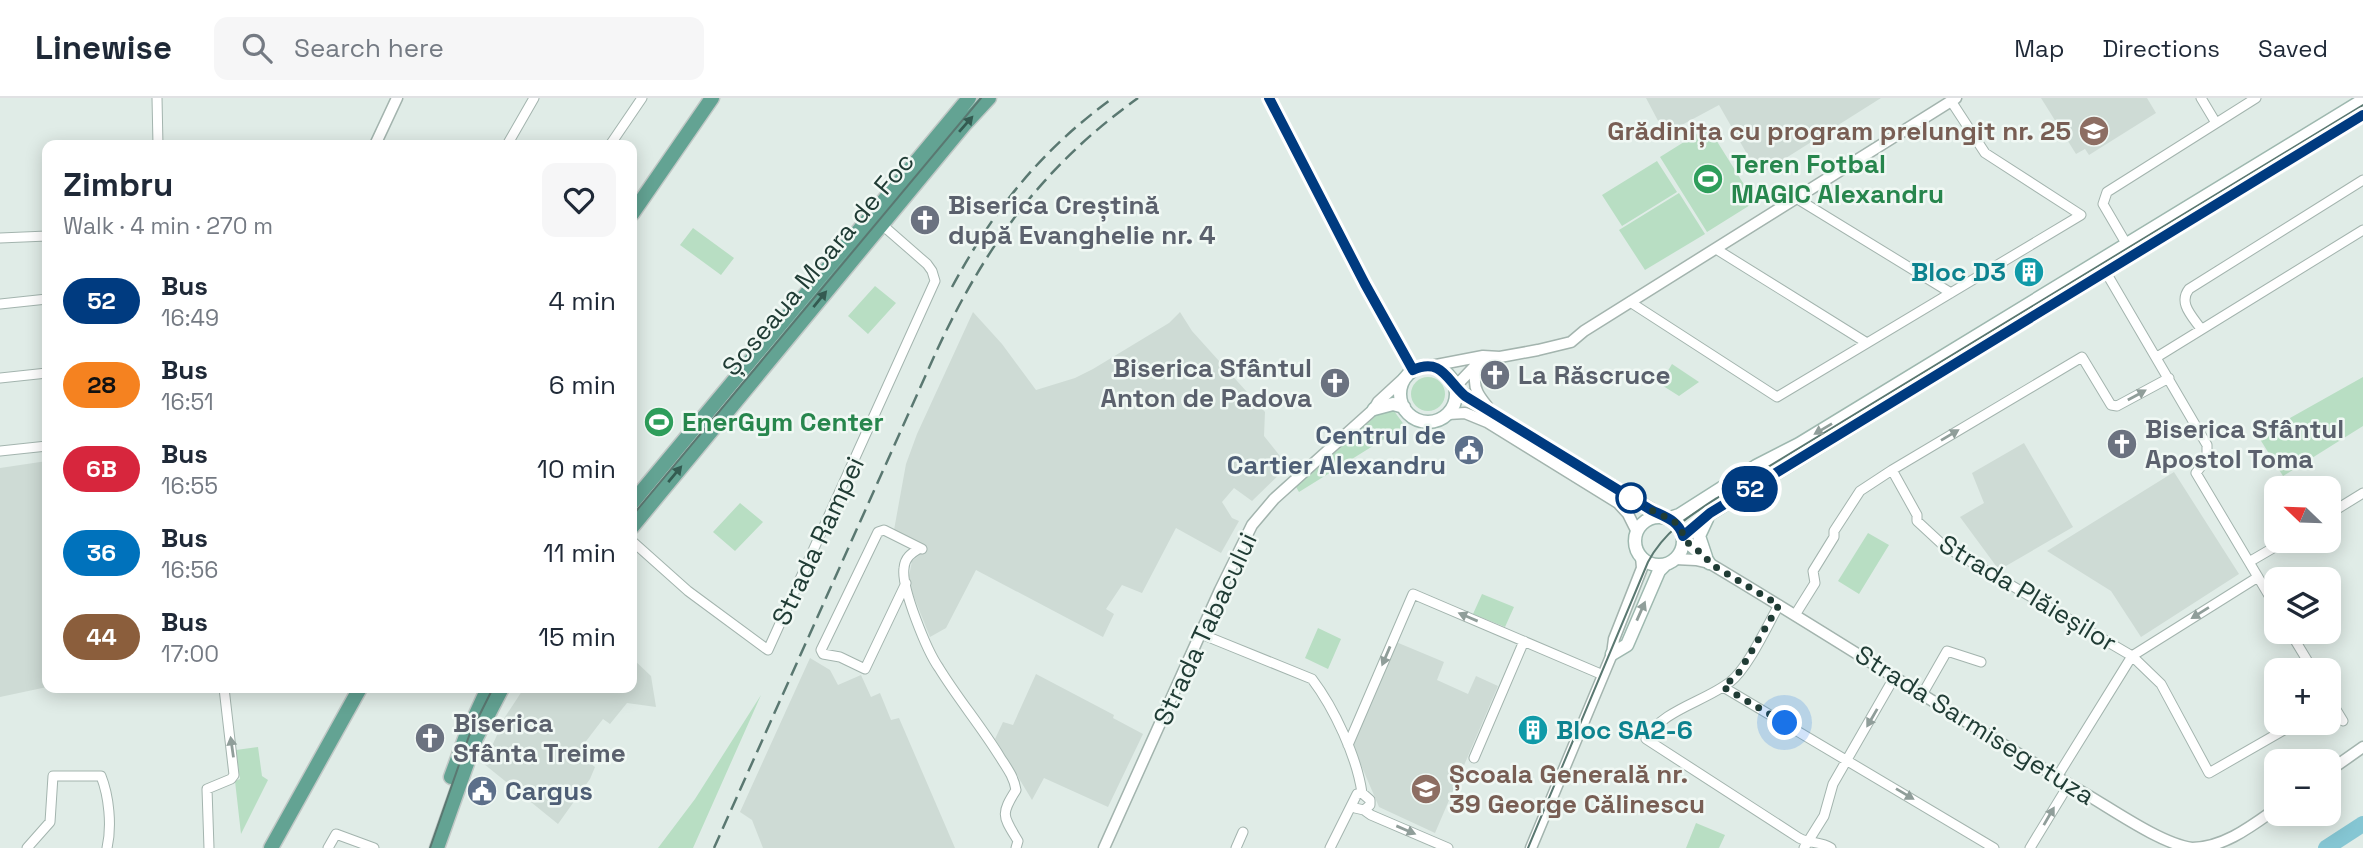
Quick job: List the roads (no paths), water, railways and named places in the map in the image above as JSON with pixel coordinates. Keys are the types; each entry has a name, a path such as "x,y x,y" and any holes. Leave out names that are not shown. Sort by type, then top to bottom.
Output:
{"main road":[{"path":"637,189 700,98"},
{"path":"637,207 712,98"},
{"name":"Șoseaua Moara de Foc","path":"637,521 876,220 969,98"},
{"name":"Șoseaua Moara de Foc","path":"637,497 876,220 989,98"},
{"path":"1612,654 1627,645 1659,571 1671,562 1683,547 1683,536 1710,513 2103,267 2127,245 2363,100"},
{"path":"1671,562 1653,564 1641,556 1635,545 1637,532 1647,519 1667,517 1798,444 2363,115"},
{"path":"1431,366 1447,374 1455,387 1455,402 1448,414 1437,421 1423,421 1404,407 1400,394 1408,374 1431,366"},
{"path":"1374,409 1387,404 1404,407"},
{"path":"1707,560 1699,536 1710,513"},
{"path":"1667,517 1678,524 1690,545 1707,560"},
{"path":"260,848 346,693"},
{"path":"271,848 357,693"},
{"path":"427,848 466,736 488,693"},
{"path":"437,848 490,693"}],"street":[{"path":"157,98 158,140"},
{"path":"377,140 397,98"},
{"path":"510,140 534,98"},
{"path":"613,140 642,98"},
{"path":"1269,98 1375,303 1408,374"},
{"path":"2202,98 2216,123"},
{"path":"2127,245 2103,204 2107,192 2256,98"},
{"path":"1630,302 1777,397 2081,215 1985,153 1953,99 1630,302 1571,342 1500,357 1474,367 1455,387 1492,413 1667,517"},
{"path":"2201,329 2184,303 2184,296 2189,289 2363,180"},
{"path":"1796,198 1951,293"},
{"name":"Strada Rampei","path":"637,545 688,591 768,650 935,281 926,264 876,220"},
{"path":"2157,357 2363,230"},
{"path":"0,238 42,236"},
{"path":"1716,249 1867,343"},
{"path":"2103,267 2207,445 2207,458 2196,473 2264,587"},
{"path":"0,304 42,300"},
{"path":"1492,413 1476,392 1475,378 1486,368 1521,353"},
{"path":"1431,366 1482,356 1500,357"},
{"path":"1795,615 1815,583 1813,571 1834,537 1834,531 1860,491 1892,470 2082,357 2111,405 2117,406 2169,377"},
{"path":"0,378 42,374"},
{"name":"Strada Tabacului","path":"1104,848 1242,544 1257,519 1274,499 1374,409 1408,374"},
{"path":"1448,414 1465,413 1488,422 1618,503 1629,514 1637,532"},
{"path":"0,451 42,447"},
{"name":"Strada Plăieșilor","path":"1892,470 1917,515 1917,522 1944,546 2132,656"},
{"path":"2342,506 2363,493"},
{"path":"906,583 865,669 840,657 823,654 821,650 878,532 884,530 922,549 907,558 904,571 909,599 937,666 984,731 1014,780 1016,790 1004,812 1004,818 1018,841 1016,848"},
{"path":"2249,562 2264,553"},
{"path":"1531,848 1612,654 1614,639 1642,568 1641,556"},
{"name":"Strada Sarmisegetuza","path":"1671,562 1707,560 2057,777 2159,836 2192,848 2220,844 2239,835 2264,817"},
{"name":"Strada Plăieșilor","path":"2057,777 2132,656 2258,577"},
{"path":"1348,745 1413,593 1603,675"},
{"path":"1779,605 1738,674 1723,687 1653,727 1646,739 1806,845 1822,842 1831,848"},
{"path":"1201,634 1312,679 1324,693 1348,745 1362,793 1370,800 1370,805 1364,810"},
{"path":"1474,758 1524,641"},
{"path":"1923,693 1947,651 1981,662"},
{"path":"2132,656 2161,684 2210,773 2275,735"},
{"path":"1806,845 1824,816 1833,784 1895,676"},
{"path":"1723,687 1994,848"},
{"path":"209,848 207,789 231,779 234,775 225,693"},
{"path":"2341,763 2363,747"},
{"path":"27,848 50,822 53,776 101,776 105,785 110,828 107,848"},
{"path":"2030,848 2069,784"},
{"path":"1331,848 1357,794 1362,793"},
{"path":"1352,804 1355,808 1448,848"},
{"path":"1236,848 1243,832"},
{"path":"328,848 336,834 374,848"}],"waterway":[{"path":"2326,848 2363,824"}],"tram line":[{"path":"637,510 981,98"},
{"path":"1528,848 1648,562 1654,551 1678,526 1717,498 2363,105"},
{"path":"430,848 469,736 490,693"}],"railway":[{"path":"952,287 985,232 1021,183 1063,139 1113,98"},
{"path":"714,848 937,350 976,276 1020,210 1046,180 1073,151 1138,98"}],"place":[{"name":"Grădinița cu program prelungit nr. 25","path":"2094,131"},
{"name":"Teren Fotbal MAGIC Alexandru","path":"1708,179"},
{"name":"Biserica Creștină după Evanghelie nr. 4","path":"925,220"},
{"name":"Bloc D3","path":"2029,272"},
{"name":"La Răscruce","path":"1495,375"},
{"name":"Biserica Sfântul Anton de Padova","path":"1335,383"},
{"name":"EnerGym Center","path":"659,422"},
{"name":"Biserica Sfântul Apostol Toma","path":"2122,444"},
{"name":"Centrul de Cartier Alexandru","path":"1469,450"},
{"name":"Bloc SA2-6","path":"1533,730"},
{"name":"Biserica Sfânta Treime","path":"430,738"},
{"name":"Școala Generală nr. 39 George Călinescu","path":"1426,789"},
{"name":"Cargus","path":"482,791"}]}
